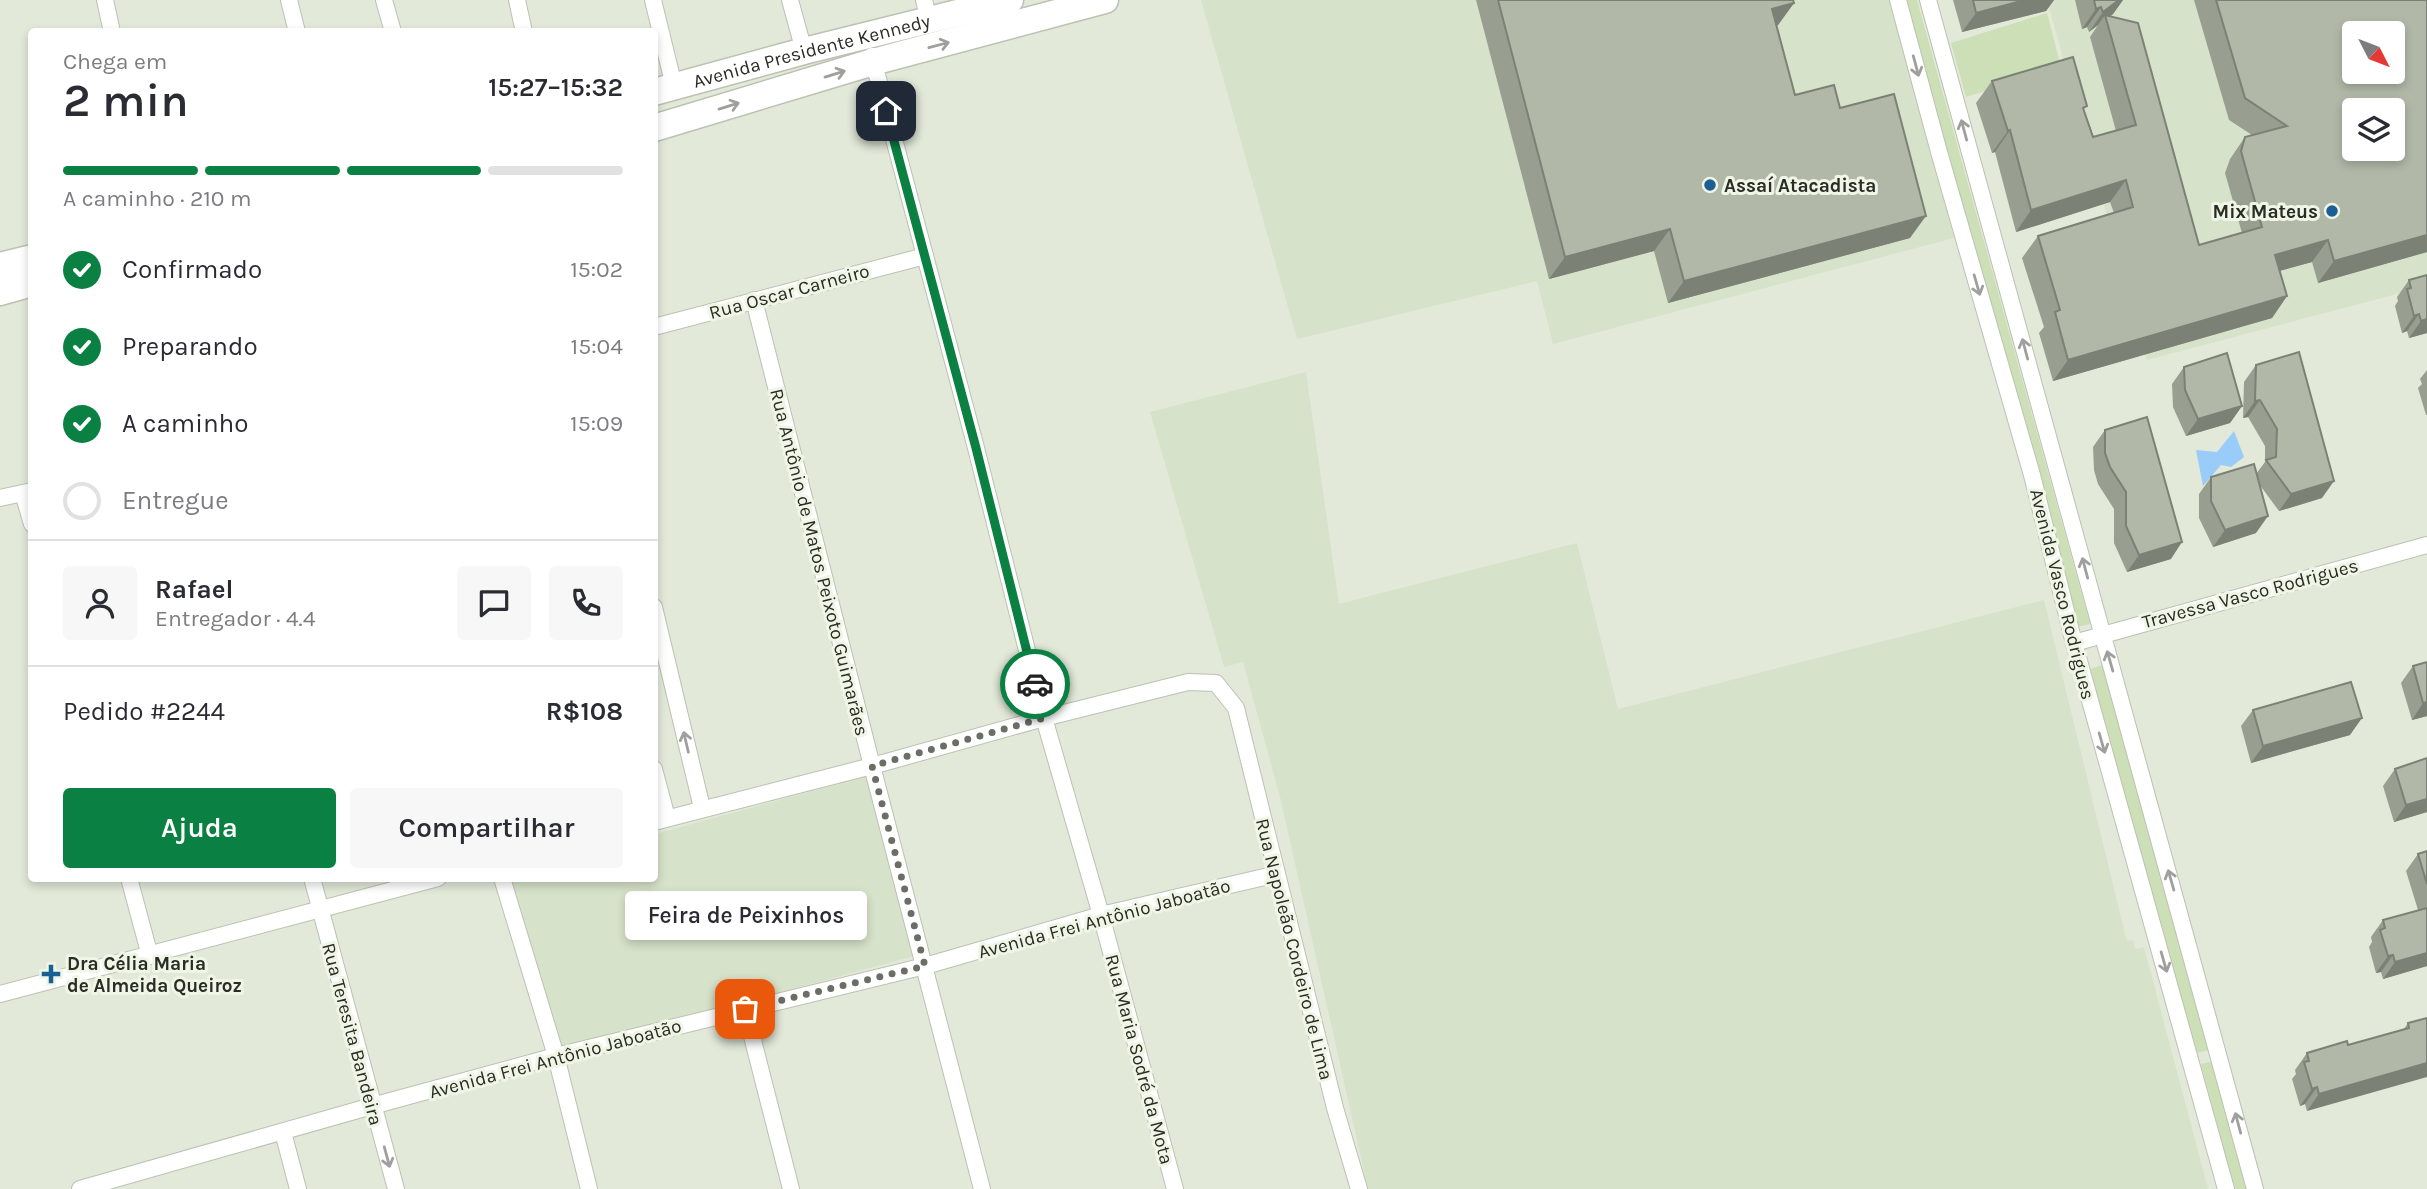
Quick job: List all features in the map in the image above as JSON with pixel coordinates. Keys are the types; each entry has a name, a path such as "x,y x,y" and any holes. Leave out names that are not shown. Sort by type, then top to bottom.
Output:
{"main road":[{"name":"Avenida Presidente Kennedy","path":"664,89 866,37 927,11 1010,0"},
{"name":"Avenida Presidente Kennedy","path":"658,127 873,62 1105,0"},
{"path":"0,266 28,259"},
{"path":"0,292 28,285"}],"street":[{"path":"104,0 111,28"},
{"path":"289,0 296,28"},
{"path":"384,0 392,28"},
{"path":"517,0 523,28"},
{"path":"653,0 656,28"},
{"path":"790,0 804,51"},
{"name":"Avenida Vasco Rodrigues","path":"1898,0 1942,164 2032,475 2074,643 2227,1189"},
{"name":"Avenida Vasco Rodrigues","path":"1928,0 2255,1189"},
{"name":"Rua Maria Sodré da Mota","path":"866,37 976,448 1044,718 1101,915 1175,1189"},
{"path":"658,40 664,89"},
{"name":"Rua Oscar Carneiro","path":"658,326 925,256"},
{"name":"Rua Antônio de Matos Peixoto Guimarães","path":"754,300 982,1189"},
{"path":"0,498 27,492"},
{"name":"Travessa Vasco Rodrigues","path":"2074,643 2427,545"},
{"path":"658,638 662,670 702,808"},
{"name":"Rua Napoleão Cordeiro de Lima","path":"1044,718 1188,682 1216,684 1236,708 1335,1108 1359,1189"},
{"path":"658,798 661,820 872,766 1044,718"},
{"name":"Avenida Frei Antônio Jaboatão","path":"80,1189 372,1105 556,1056 925,966 1101,915 1277,874"},
{"path":"130,882 150,956"},
{"name":"Rua Teresita Bandeira","path":"313,882 396,1189"},
{"path":"0,994 424,882"},
{"path":"503,882 556,1056 589,1189"},
{"path":"745,1009 791,1189"},
{"path":"283,1132 298,1189"}],"shaded area":[{"path":"1201,0 1893,0 1954,238 1553,344 1537,281 1297,339"},
{"name":"Mix Mateus","path":"2047,0 2427,0 2427,286 2147,360"},
{"path":"1306,372 1339,604 1577,543 1618,709 2044,600 2125,934 2127,941 2133,940 2135,949 2144,947 2208,1189 1368,1189 1280,797 1243,662 1224,667 1150,412"},
{"path":"867,776 914,956 556,1053 511,882 658,882 658,833"}],"green space":[{"path":"1904,0 1917,0 2090,624 2077,627"},
{"path":"2047,13 2061,67 1966,97 1951,43"},
{"path":"2103,665 2209,1050 2196,1053 2090,669"},
{"path":"2213,1061 2247,1189 2234,1189 2201,1064"}],"water":[{"path":"2234,431 2244,457 2231,467 2221,465 2203,486 2196,450 2217,452"}],"building":[{"name":"Assaí Atacadista","path":"1498,0 1793,0 1794,3 1772,9 1795,95 1834,85 1840,108 1894,94 1926,216 1684,281 1670,229 1565,257"},
{"path":"1973,0 2025,0 1976,13"},
{"path":"2094,0 2119,0 2103,12 2101,7 2096,9"},
{"name":"Mix Mateus","path":"2216,0 2427,0 2427,235 2334,261 2328,240 2275,255 2287,296 2068,360 2055,312 2060,310 2038,236 2133,207 2126,180 2031,210 2010,130 2008,131 1992,81 2073,57 2087,106 2083,108 2093,137 2136,125 2105,15 2138,23 2199,245 2262,227 2241,151 2245,137 2287,126 2245,98"},
{"path":"2427,275 2427,319 2421,321 2419,314 2414,316 2407,289 2411,288 2409,280"},
{"path":"2299,352 2334,481 2291,494 2266,460 2276,457 2277,429 2260,400 2255,401 2256,365"},
{"path":"2227,353 2242,406 2198,419 2185,390 2184,367"},
{"path":"2147,417 2182,542 2139,555 2126,526 2126,492 2110,467 2105,453 2105,430"},
{"path":"2254,464 2268,516 2225,530 2211,501 2211,477"},
{"path":"2427,662 2427,702 2423,703 2413,666"},
{"path":"2351,682 2362,718 2263,746 2253,710"},
{"path":"2427,758 2427,799 2406,805 2395,769"},
{"path":"2427,851 2427,884 2418,854"},
{"path":"2427,908 2427,953 2395,962 2393,955 2388,956 2380,930 2385,928 2383,920"},
{"path":"2427,1018 2427,1063 2319,1094 2317,1087 2312,1089 2304,1062 2309,1061 2307,1053 2347,1041 2348,1045 2409,1028 2408,1023"}],"way so far":[{"path":"745,1009 925,966 872,766 1044,718 1035,684"}],"place":[{"name":"Assaí Atacadista","path":"1710,185"},
{"name":"Mix Mateus","path":"2332,211"},
{"name":"Dra Célia Maria de Almeida Queiroz","path":"51,974"},
{"name":"Feira de Peixinhos","path":"745,1009"}],"route":[{"path":"886,111 976,448 1035,684"}]}
